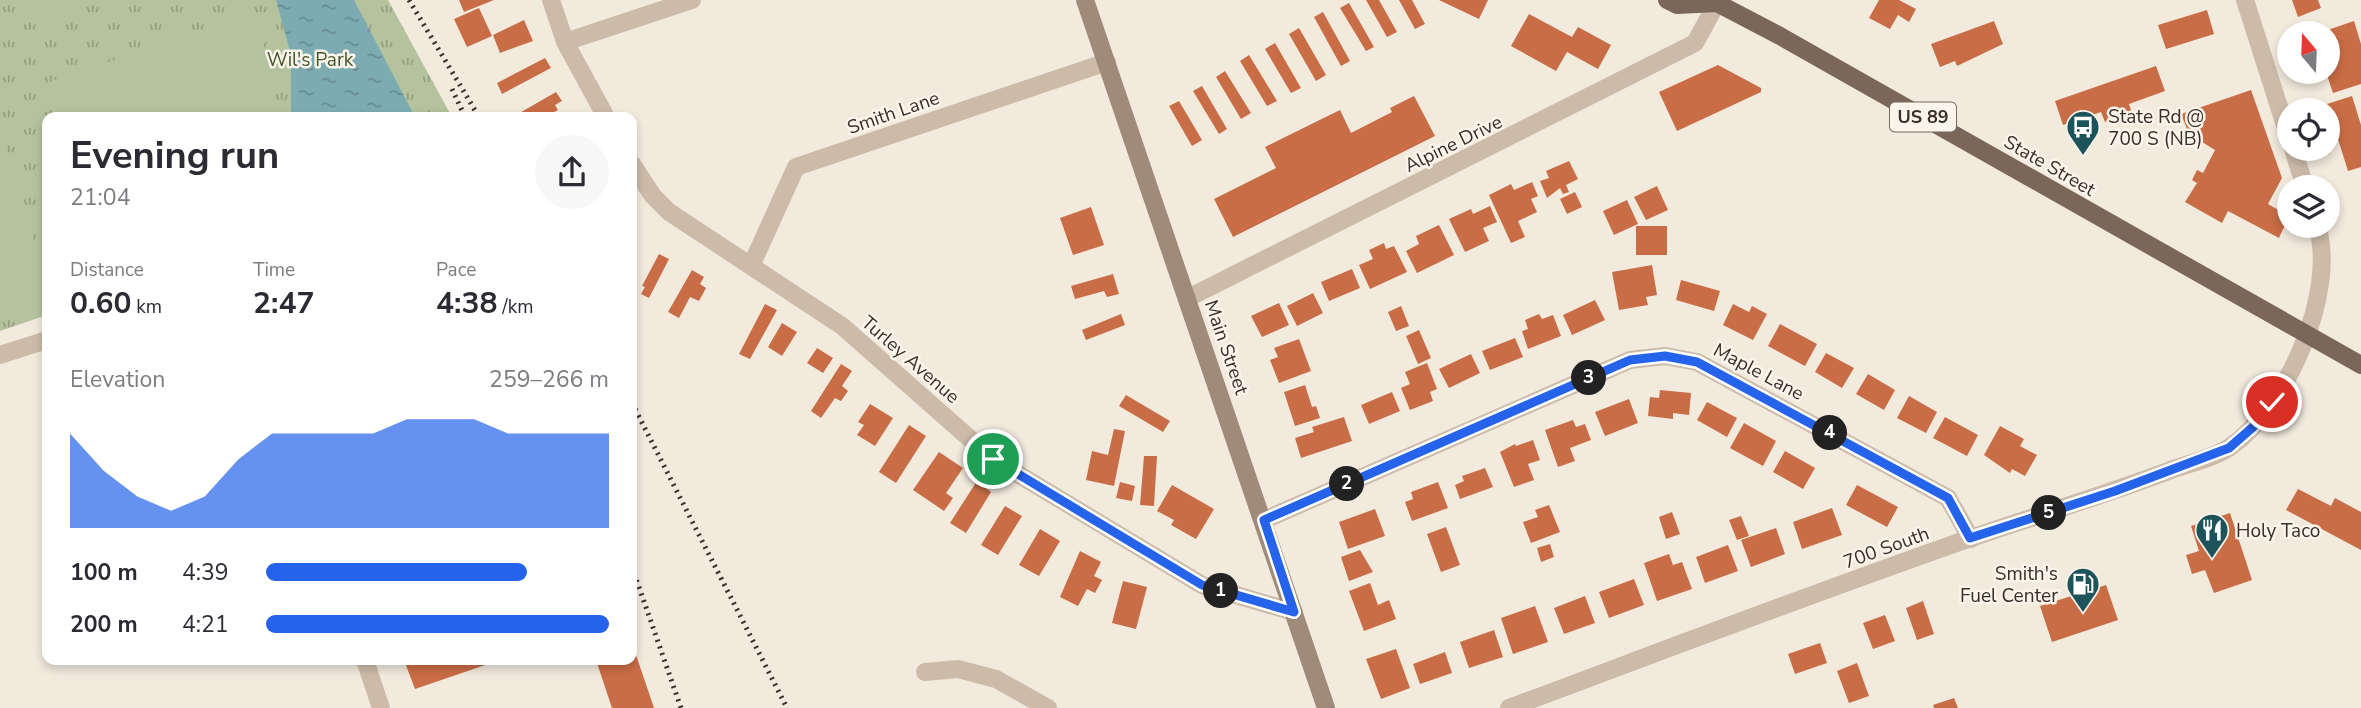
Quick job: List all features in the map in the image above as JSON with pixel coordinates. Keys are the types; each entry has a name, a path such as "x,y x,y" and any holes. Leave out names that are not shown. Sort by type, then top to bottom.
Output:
{"main road":[{"name":"Main Street","path":"1085,0 1326,708"},
{"path":"1667,0 1676,5 1716,1"},
{"name":"State Street","path":"1716,1 2361,365"}],"street":[{"path":"551,0 565,42 603,112"},
{"path":"565,42 692,0"},
{"path":"2245,0 2277,100"},
{"name":"Alpine Drive","path":"1188,298 1695,43 1716,1"},
{"name":"Smith Lane","path":"751,266 796,167 1107,62"},
{"name":"Turley Avenue","path":"637,172 653,196 669,212 842,326 993,459 1202,585 1294,612"},
{"name":"700 South","path":"1509,708 1970,538 2115,491 2229,448 2253,427 2272,402 2290,374 2307,336 2320,288 2319,238"},
{"path":"0,355 42,342"},
{"name":"Maple Lane","path":"1264,520 1630,360 1665,356 1697,362 1948,498 1970,538"},
{"path":"367,665 381,708"},
{"path":"925,672 958,669 996,679 1048,708"}],"green space":[{"name":"Wil's Park","path":"0,0 388,0 449,112 42,112 42,317 0,331"},
{"path":"24,0 99,0 32,23"},
{"path":"255,13 267,64 268,91 266,112 58,112 48,82"},
{"path":"0,131 42,266 42,315 0,321"}],"water":[{"path":"276,0 354,0 412,112 291,112 291,55"}],"building":[{"path":"459,0 494,0 464,12"},
{"path":"1366,0 1379,0 1397,32 1387,37"},
{"path":"1399,0 1412,0 1425,24 1415,29"},
{"path":"1439,0 1488,0 1479,19"},
{"path":"1879,0 1899,0 1916,9 1909,22 1898,15 1890,29 1869,18"},
{"path":"2292,0 2318,0 2321,8 2298,17"},
{"path":"1349,3 1374,47 1366,51 1340,8"},
{"path":"479,8 492,36 467,47 454,19"},
{"path":"2207,10 2214,34 2166,49 2158,25"},
{"path":"1323,12 1350,61 1341,66 1314,17"},
{"path":"1529,14 1572,37 1578,27 1611,45 1598,69 1567,52 1556,71 1511,46"},
{"path":"524,20 533,41 500,53 493,35"},
{"path":"1994,21 2003,44 1957,66 1955,61 1940,67 1931,44"},
{"path":"2354,21 2361,44 2361,84 2333,93 2330,84 2340,84 2340,26"},
{"path":"1299,28 1326,75 1316,81 1289,34"},
{"path":"1275,43 1301,88 1291,93 1265,49"},
{"path":"1249,55 1277,101 1267,106 1240,61"},
{"path":"545,58 551,68 502,94 497,83"},
{"path":"1718,65 1761,88 1761,92 1677,131 1659,92"},
{"path":"2156,66 2165,91 2129,104 2132,113 2105,122 2101,112 2063,125 2055,101"},
{"path":"1225,71 1251,113 1241,119 1216,77"},
{"path":"1202,86 1227,129 1219,134 1193,91"},
{"path":"2251,90 2281,175 2277,175 2277,187 2268,204 2277,209 2277,237 2228,211 2222,223 2185,202 2197,183 2192,180 2197,170 2203,173 2215,150 2189,134 2181,114"},
{"path":"556,92 562,101 555,105 558,110 554,112 521,112"},
{"path":"1414,96 1435,136 1233,237 1214,199 1276,168 1265,147 1340,110 1351,133 1392,112 1390,108"},
{"path":"2352,96 2361,125 2361,167 2348,171 2340,145 2340,100"},
{"path":"1179,101 1202,140 1192,146 1169,106"},
{"path":"1569,161 1578,179 1566,185 1569,192 1563,194 1560,188 1547,198 1540,181 1549,178 1546,171"},
{"path":"1532,182 1538,196 1531,199 1537,212 1518,221 1525,237 1511,243 1489,195 1511,184 1514,190"},
{"path":"1657,186 1668,210 1646,220 1634,197"},
{"path":"1575,192 1582,207 1567,214 1560,199"},
{"path":"1627,200 1638,224 1614,235 1603,211"},
{"path":"1490,206 1497,222 1483,228 1489,241 1465,252 1449,219 1471,209 1473,214"},
{"path":"1091,207 1104,245 1073,255 1060,218"},
{"path":"1439,225 1454,255 1417,273 1406,251 1419,244 1416,236"},
{"path":"1636,226 1667,226 1667,255 1636,255"},
{"path":"1384,243 1386,249 1394,246 1407,272 1370,289 1359,265 1373,259 1369,250"},
{"path":"659,254 669,259 649,298 641,294 645,287 642,286"},
{"path":"1652,265 1657,295 1646,297 1648,305 1619,310 1612,272"},
{"path":"1352,269 1360,288 1329,301 1321,282"},
{"path":"692,270 704,277 700,284 706,288 699,301 690,297 679,318 668,312"},
{"path":"1113,274 1119,294 1107,297 1104,291 1075,299 1071,286"},
{"path":"1681,280 1720,291 1714,311 1676,300"},
{"path":"1313,293 1323,313 1297,326 1287,306"},
{"path":"1595,300 1605,320 1572,335 1563,315"},
{"path":"1279,303 1289,325 1262,337 1251,316"},
{"path":"765,304 777,310 750,359 739,354"},
{"path":"1733,304 1749,312 1752,306 1767,314 1753,340 1723,325"},
{"path":"1401,306 1409,326 1396,331 1388,312"},
{"path":"1121,314 1125,325 1086,340 1082,330"},
{"path":"1539,314 1542,319 1553,315 1561,336 1528,349 1522,331 1528,329 1525,320"},
{"path":"782,323 797,332 782,356 768,347"},
{"path":"1780,324 1817,344 1805,366 1768,346"},
{"path":"1419,330 1431,358 1418,364 1406,336"},
{"path":"1515,338 1523,357 1490,370 1482,351"},
{"path":"1299,339 1311,371 1279,383 1270,360 1278,357 1274,348"},
{"path":"817,348 833,358 823,373 807,363"},
{"path":"1826,353 1854,368 1842,388 1815,372"},
{"path":"1471,354 1480,373 1449,388 1439,369"},
{"path":"1427,363 1437,389 1430,392 1433,401 1410,410 1401,388 1410,384 1405,372"},
{"path":"841,364 852,371 842,386 848,391 841,401 835,398 821,418 811,411"},
{"path":"1868,374 1895,390 1884,410 1856,394"},
{"path":"1305,385 1312,407 1316,406 1320,418 1295,426 1284,392"},
{"path":"1660,390 1691,393 1689,415 1673,413 1673,419 1648,416 1650,397 1659,398"},
{"path":"1392,392 1400,411 1369,424 1361,405"},
{"path":"1126,395 1170,421 1163,432 1119,406"},
{"path":"1909,396 1937,412 1926,433 1897,418"},
{"path":"1629,399 1638,423 1605,436 1595,412"},
{"path":"1707,402 1737,418 1727,437 1697,420"},
{"path":"870,404 893,418 875,446 857,435 864,425 858,422"},
{"path":"1344,417 1352,441 1301,458 1295,438 1314,432 1312,427"},
{"path":"1945,417 1978,435 1967,456 1933,438"},
{"path":"1573,420 1576,427 1585,424 1591,440 1570,448 1575,461 1558,467 1545,430"},
{"path":"1744,423 1776,441 1763,466 1730,448"},
{"path":"909,425 926,436 896,483 879,472"},
{"path":"2000,426 2024,439 2020,446 2037,455 2025,476 2012,469 2010,473 1984,455"},
{"path":"1114,429 1125,431 1114,486 1086,480 1092,451 1108,455"},
{"path":"1533,440 1540,460 1528,464 1534,480 1514,487 1500,452 1515,444 1516,446"},
{"path":"1785,451 1815,468 1803,489 1773,472"},
{"path":"939,452 963,468 946,493 953,498 944,511 913,490"},
{"path":"1144,456 1157,456 1154,506 1140,505"},
{"path":"1485,468 1493,487 1460,499 1455,485 1464,481 1462,476"},
{"path":"977,481 991,492 966,533 950,523"},
{"path":"1120,482 1135,486 1132,501 1116,498"},
{"path":"1438,482 1448,508 1412,521 1405,502 1413,499 1411,492"},
{"path":"1172,485 1214,509 1196,539 1171,525 1174,520 1157,511"},
{"path":"1857,485 1898,507 1887,527 1846,505"},
{"path":"2298,489 2331,506 2335,498 2361,512 2361,550 2286,510"},
{"path":"1549,505 1560,532 1531,543 1523,522 1538,517 1535,510"},
{"path":"1005,506 1022,516 998,555 981,545"},
{"path":"1832,508 1842,535 1802,549 1793,522"},
{"path":"1375,509 1385,536 1348,549 1339,522"},
{"path":"1672,512 1680,534 1666,539 1659,517"},
{"path":"2230,513 2252,580 2214,593 2205,570 2192,574 2186,555 2199,551 2191,526"},
{"path":"1741,516 1749,536 1737,540 1729,520"},
{"path":"1446,527 1460,565 1441,572 1427,534"},
{"path":"1776,528 1785,554 1751,567 1741,540"},
{"path":"1040,529 1060,541 1039,576 1019,565"},
{"path":"1550,544 1554,557 1541,562 1537,548"},
{"path":"1728,545 1738,571 1705,583 1696,557"},
{"path":"1360,550 1373,572 1349,581 1341,557"},
{"path":"1080,551 1101,562 1094,576 1102,580 1095,593 1087,589 1078,606 1060,597"},
{"path":"1669,554 1673,565 1682,562 1692,589 1657,601 1644,563"},
{"path":"1634,579 1644,605 1609,618 1599,592"},
{"path":"1123,581 1147,587 1136,629 1112,623"},
{"path":"1370,583 1378,605 1389,600 1396,619 1364,631 1349,591"},
{"path":"2106,585 2118,620 2052,642 2040,606"},
{"path":"1585,596 1595,623 1564,634 1554,608"},
{"path":"1923,601 1934,634 1917,640 1906,608"},
{"path":"1535,606 1548,642 1513,654 1501,618"},
{"path":"1885,615 1895,641 1873,649 1863,623"},
{"path":"1494,630 1503,657 1469,668 1460,642"},
{"path":"1820,643 1827,663 1795,674 1788,654"},
{"path":"1396,649 1410,688 1381,699 1366,659"},
{"path":"1445,652 1452,673 1420,684 1413,664"},
{"path":"637,658 654,708 612,708 598,665 637,665"},
{"path":"1857,663 1869,696 1849,703 1837,671"},
{"path":"406,665 485,665 415,689"},
{"path":"1954,698 1958,708 1934,708 1933,705"}],"railway":[{"path":"409,0 476,112"},
{"path":"452,89 463,112"},
{"path":"637,413 787,708"},
{"path":"637,581 681,708"}],"place":[{"name":"State Rd @ 700 S (NB)","path":"2083,157"},
{"name":"Holy Taco","path":"2212,560"},
{"name":"Smith's Fuel Center","path":"2083,614"}],"route":[{"path":"993,459 1202,585 1294,612 1264,520 1630,360 1665,356 1697,362 1948,498 1960,514 1970,538 2115,491 2229,448 2253,427 2272,402"}]}
